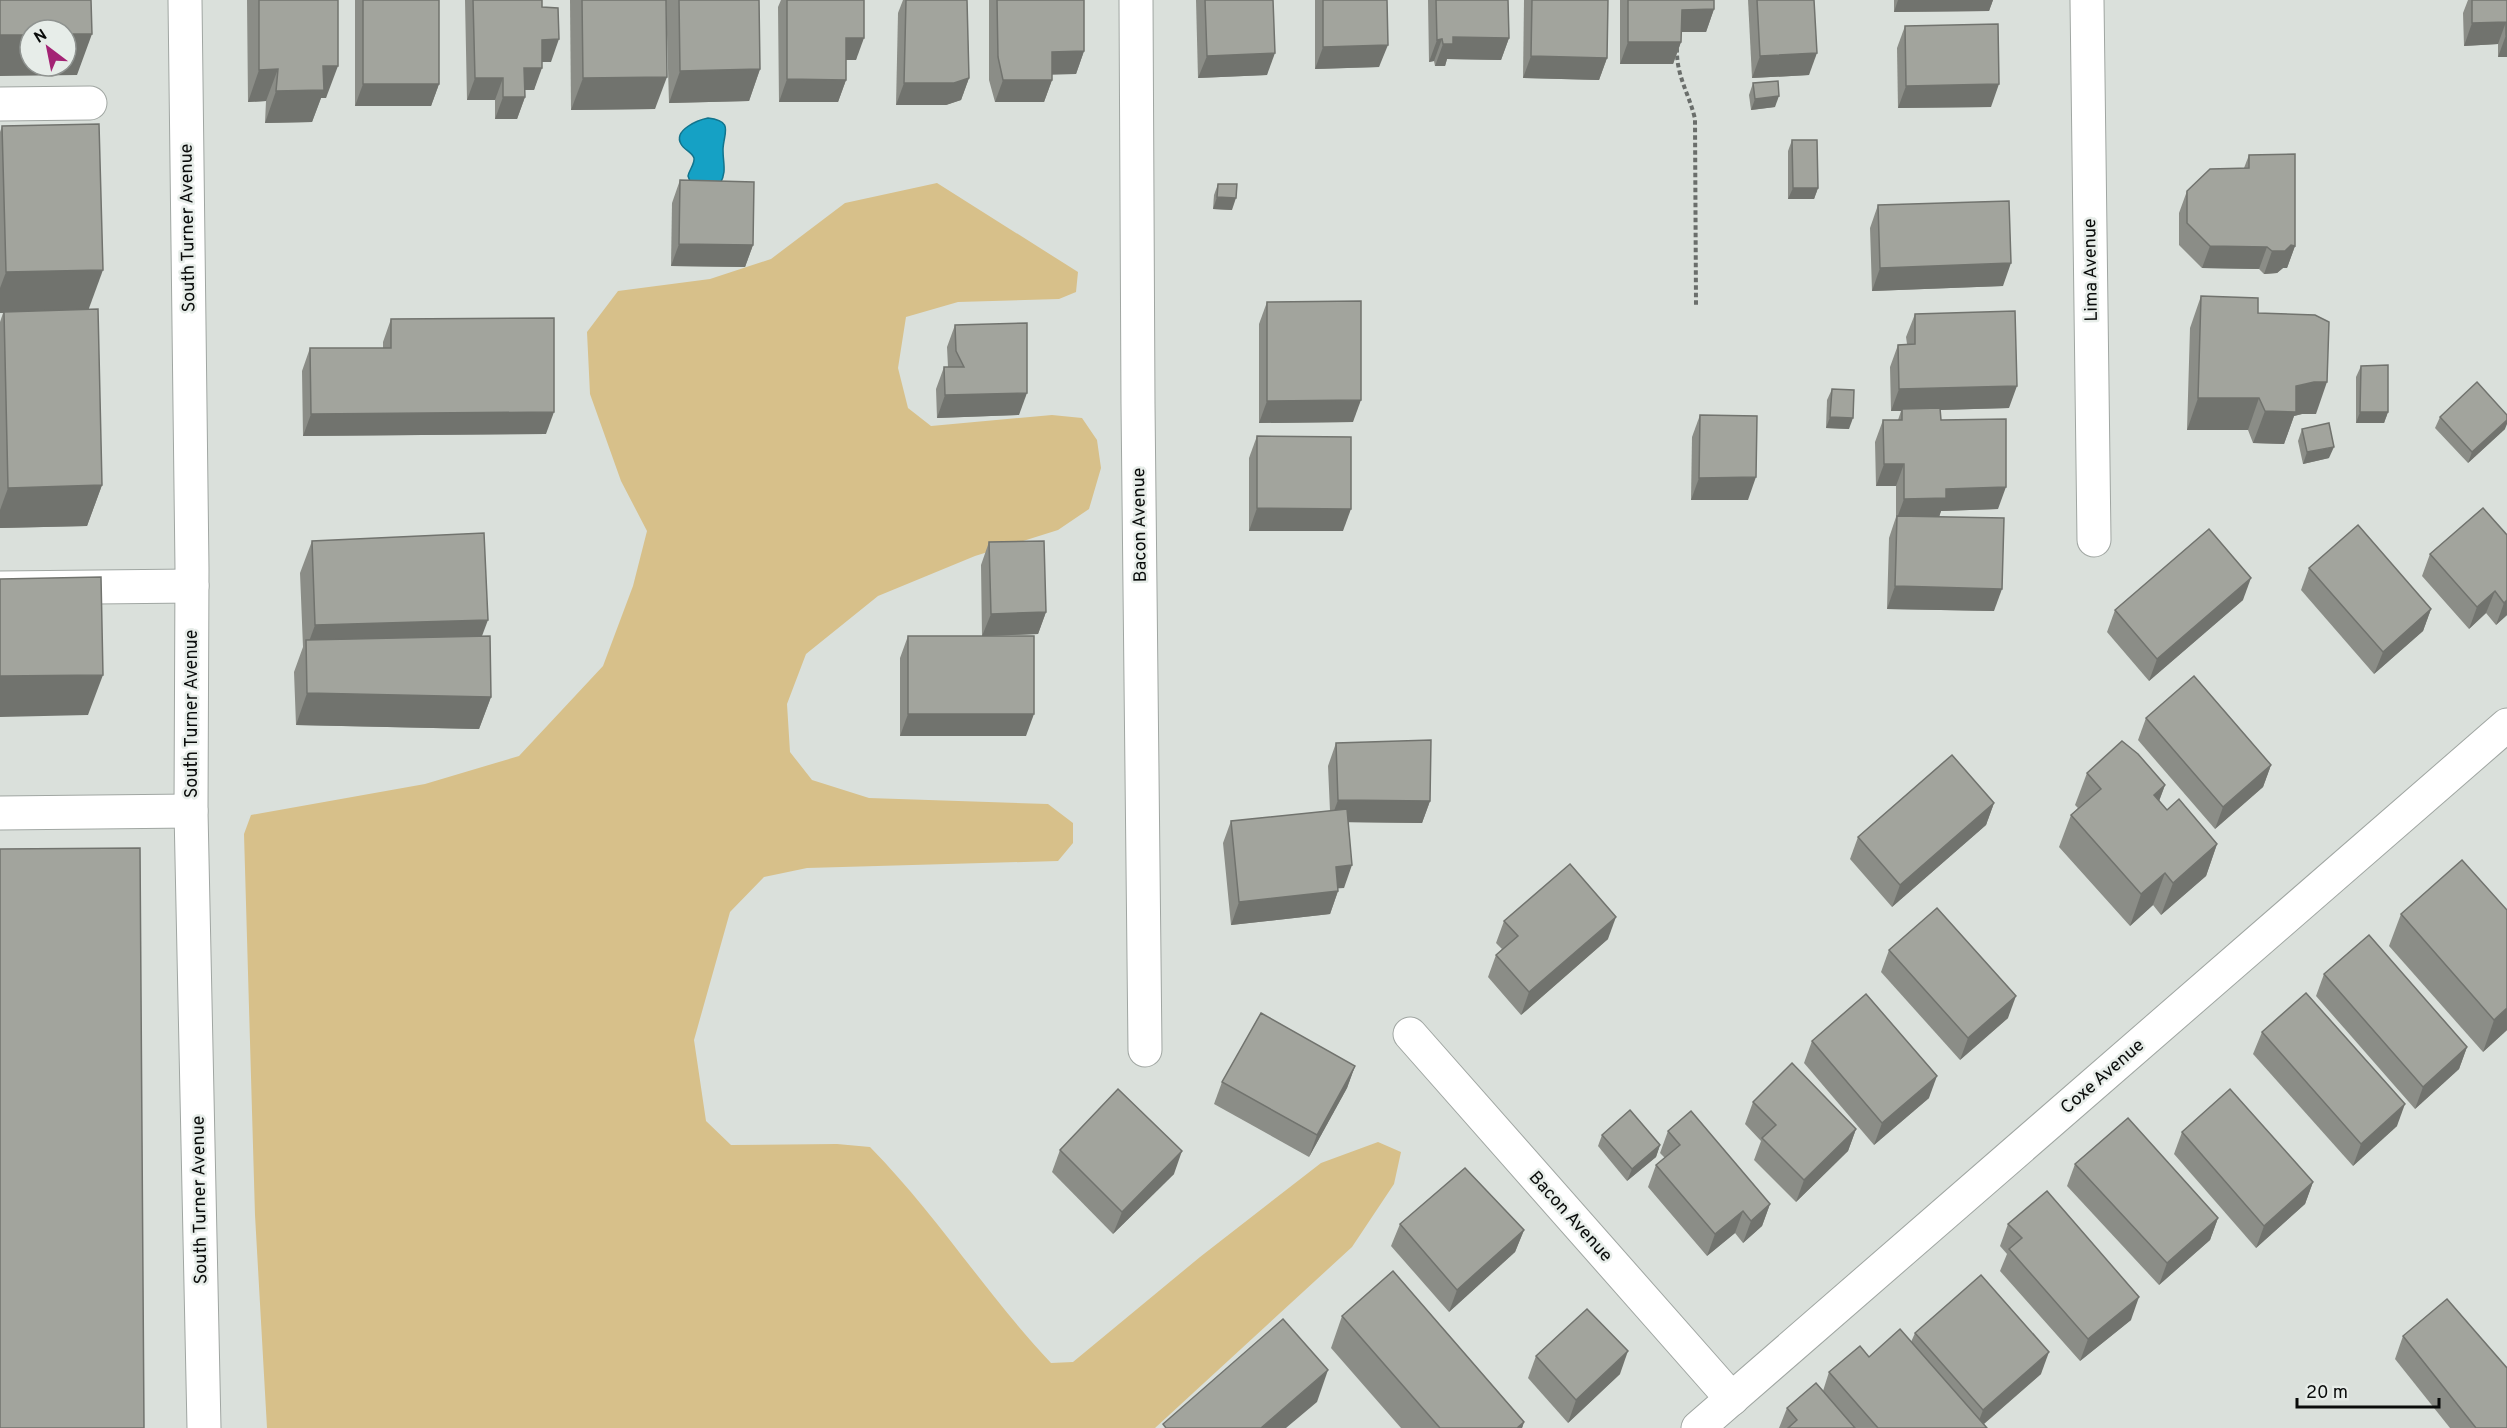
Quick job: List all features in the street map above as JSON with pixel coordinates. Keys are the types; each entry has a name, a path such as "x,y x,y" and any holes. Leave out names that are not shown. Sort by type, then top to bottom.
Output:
{"street":[{"name":"South Turner Avenue","path":"185,0 192,586 191,810 204,1428"},
{"name":"Bacon Avenue","path":"1136,0 1145,1050"},
{"name":"Lima Avenue","path":"2087,0 2094,540"},
{"path":"0,104 90,103"},
{"path":"0,588 192,586"},
{"name":"Coxe Avenue","path":"1698,1428 2507,725"},
{"path":"0,813 191,810"},
{"name":"Bacon Avenue","path":"1410,1034 1731,1399"}],"path":[{"path":"1677,42 1677,68 1691,101 1695,119 1696,305"}],"shaded area":[{"path":"937,183 1078,272 1076,292 1059,299 958,302 906,317 898,368 908,408 931,426 1052,415 1082,418 1097,440 1101,468 1089,509 1058,530 975,556 878,596 806,654 787,704 790,752 812,780 869,798 1048,804 1073,823 1073,843 1058,861 807,868 764,877 730,912 694,1040 706,1121 731,1145 837,1144 870,1147 917,1199 1027,1337 1051,1363 1073,1362 1200,1257 1321,1163 1378,1142 1401,1152 1394,1184 1352,1247 1155,1428 267,1428 255,1215 244,834 251,815 425,784 519,756 603,666 633,586 647,531 621,481 590,394 587,332 618,291 710,279 771,259 845,203"}],"water":[{"path":"708,118 725,125 723,175 720,184 691,184 688,176 694,158 681,144 680,134 693,123"}],"building":[{"path":"0,0 91,0 92,34 78,34 78,18 18,18 18,35 0,35"},
{"path":"259,0 338,0 338,66 323,66 324,90 276,91 278,69 259,70"},
{"path":"363,0 439,0 439,84 363,84"},
{"path":"473,0 542,0 542,7 558,8 559,39 542,40 542,68 524,68 525,97 503,97 503,78 475,78"},
{"path":"582,0 666,0 667,77 583,78"},
{"path":"679,0 759,0 760,69 680,71"},
{"path":"787,0 864,0 864,38 846,38 846,80 787,79"},
{"path":"906,0 967,0 969,78 954,83 904,83"},
{"path":"997,0 1084,0 1084,51 1052,52 1052,80 1003,80 998,57"},
{"path":"1205,0 1273,0 1275,53 1207,56"},
{"path":"1323,0 1387,0 1388,45 1323,47"},
{"path":"1436,0 1508,0 1509,38 1453,37 1453,44 1443,44 1442,39 1437,40"},
{"path":"1532,0 1608,0 1607,58 1531,56"},
{"path":"1628,0 1714,0 1714,9 1682,10 1681,42 1628,42"},
{"path":"1757,0 1814,0 1817,53 1760,56"},
{"path":"2472,0 2507,0 2507,35 2506,22 2472,23"},
{"path":"1998,24 1999,84 1906,86 1905,26"},
{"path":"1778,81 1779,96 1755,99 1753,83"},
{"path":"99,124 103,270 6,272 2,126"},
{"path":"1792,140 1817,140 1818,188 1793,188"},
{"path":"2295,154 2295,246 2291,245 2285,251 2272,251 2267,247 2210,246 2187,223 2187,191 2210,169 2249,168 2249,155"},
{"path":"680,180 754,182 753,245 679,244"},
{"path":"1218,184 1237,184 1236,198 1217,197"},
{"path":"2009,201 2011,263 1880,268 1878,205"},
{"path":"2201,296 2258,298 2258,313 2315,315 2329,322 2327,382 2296,386 2296,412 2265,411 2259,398 2198,398"},
{"path":"1361,301 1361,400 1267,401 1267,302"},
{"path":"98,309 102,485 8,488 4,312"},
{"path":"2015,311 2017,386 1899,389 1898,345 1915,344 1915,314"},
{"path":"554,318 554,412 311,414 310,348 391,348 391,319"},
{"path":"1027,323 1027,393 945,395 944,367 964,367 956,351 955,325"},
{"path":"2388,365 2388,412 2360,412 2361,366"},
{"path":"2477,382 2507,415 2507,420 2472,452 2440,417"},
{"path":"1832,389 1854,390 1853,418 1830,417"},
{"path":"1940,408 1941,420 2006,419 2006,487 1946,489 1946,498 1904,499 1904,464 1884,464 1883,420 1902,420 1902,409"},
{"path":"1700,415 1757,416 1756,477 1699,478"},
{"path":"2329,423 2334,447 2307,452 2302,429"},
{"path":"1257,436 1351,437 1351,509 1257,508"},
{"path":"2483,508 2507,535 2507,600 2504,603 2495,591 2477,607 2430,554"},
{"path":"1897,516 2004,518 2002,589 1895,586"},
{"path":"2358,525 2431,609 2383,652 2309,568"},
{"path":"2209,529 2251,578 2157,659 2115,610"},
{"path":"484,533 488,620 315,625 312,541"},
{"path":"1044,541 1046,612 991,614 989,542"},
{"path":"101,577 103,675 0,676 0,579"},
{"path":"490,636 491,697 307,693 306,640"},
{"path":"908,636 1034,636 1034,714 908,714"},
{"path":"2194,676 2271,765 2223,807 2146,718"},
{"path":"1431,740 1430,801 1338,800 1336,743"},
{"path":"2122,741 2138,754 2165,785 2154,795 2167,810 2179,799 2217,844 2173,883 2165,873 2141,894 2071,815 2101,789 2087,773"},
{"path":"1952,755 1994,803 1900,885 1858,837"},
{"path":"1347,809 1352,865 1336,867 1338,891 1239,902 1231,821"},
{"path":"140,848 144,1428 0,1428 0,849"},
{"path":"2462,860 2507,910 2507,1008 2494,1020 2401,914"},
{"path":"1570,864 1616,917 1529,992 1496,955 1518,936 1504,921"},
{"path":"1937,908 2016,996 1968,1038 1889,950"},
{"path":"2369,935 2467,1047 2423,1087 2324,974"},
{"path":"2306,993 2405,1104 2361,1144 2262,1032"},
{"path":"1866,994 1937,1076 1882,1123 1812,1041"},
{"path":"1261,1013 1355,1066 1317,1135 1222,1082"},
{"path":"1792,1063 1856,1129 1804,1180 1762,1138 1776,1125 1753,1102"},
{"path":"1118,1089 1182,1151 1122,1212 1060,1150"},
{"path":"2230,1089 2313,1182 2264,1226 2182,1132"},
{"path":"1630,1110 1660,1145 1632,1169 1602,1135"},
{"path":"1691,1111 1770,1204 1751,1221 1743,1211 1715,1234 1656,1165 1680,1145 1668,1131"},
{"path":"2128,1118 2218,1218 2167,1263 2075,1164"},
{"path":"1465,1168 1524,1230 1457,1290 1400,1224"},
{"path":"2047,1191 2139,1297 2088,1339 2009,1249 2022,1238 2008,1224"},
{"path":"1393,1271 1524,1422 1517,1428 1440,1428 1342,1316"},
{"path":"1981,1275 2049,1352 1983,1410 1915,1333"},
{"path":"2447,1299 2507,1368 2507,1428 2476,1428 2403,1336"},
{"path":"1587,1309 1628,1351 1576,1400 1536,1356"},
{"path":"1283,1319 1328,1370 1261,1428 1166,1428 1163,1424"},
{"path":"1900,1329 1987,1428 1878,1428 1829,1372 1860,1346 1869,1357"},
{"path":"1816,1383 1855,1428 1788,1428 1797,1420 1787,1408"}]}
